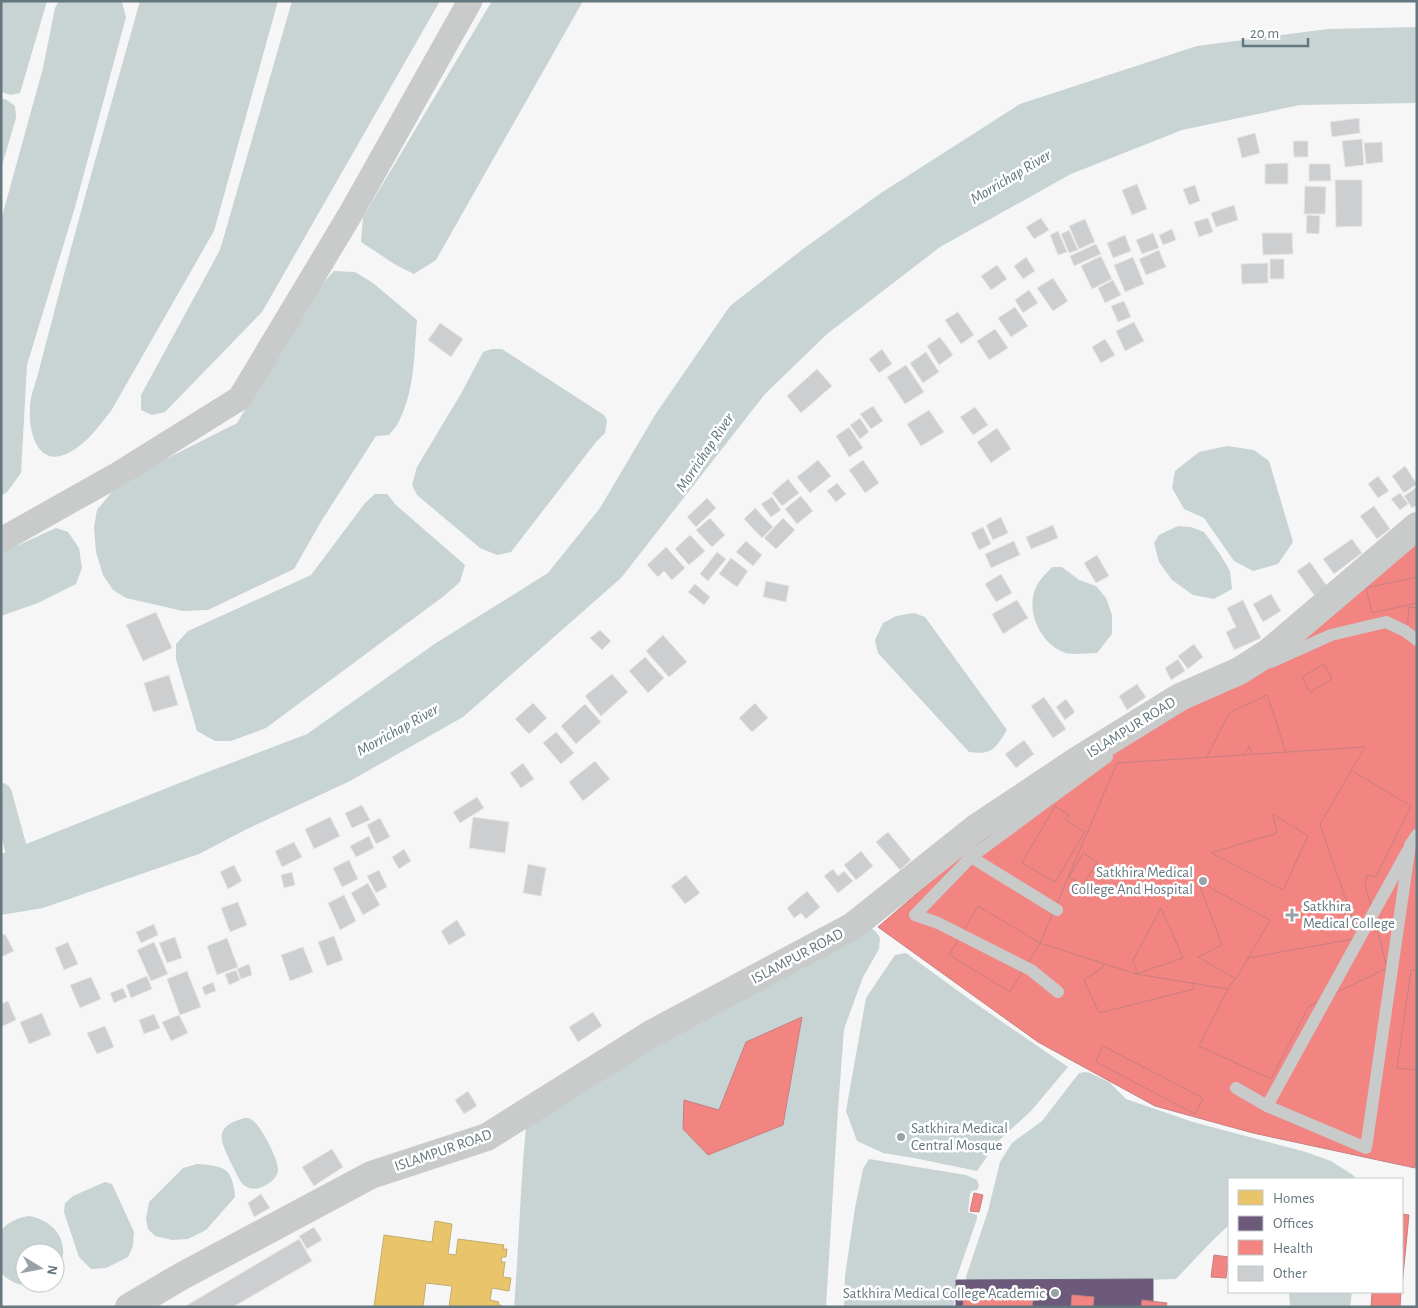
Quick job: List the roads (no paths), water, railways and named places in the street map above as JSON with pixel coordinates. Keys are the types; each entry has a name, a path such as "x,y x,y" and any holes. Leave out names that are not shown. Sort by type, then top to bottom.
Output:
{"street":[{"path":"1,540 115,476 240,398 351,212 470,1"},
{"name":"ISLAMPUR ROAD","path":"130,1307 182,1276 371,1175 487,1137 651,1034 854,925 976,828 1070,765 1180,697 1239,671 1269,652 1417,526"}],"lane":[{"path":"1058,992 1031,970 938,923 915,915 972,857 1096,765 1177,709 1254,670 1331,635 1386,622 1417,640"},
{"path":"1267,1106 1414,840"},
{"path":"1236,1088 1267,1106 1366,1148 1414,840"},
{"path":"972,857 1058,910"}],"water":[{"path":"1,1 47,1 20,93 11,95 1,92"},
{"path":"59,1 118,1 122,2 126,17 75,207 27,365 21,473 7,492 1,496 1,220 43,68 55,8"},
{"path":"140,1 278,1 214,231 111,411 83,443 66,454 55,457 46,455 35,441 30,419 31,399"},
{"path":"292,1 440,1 262,312 165,412 152,415 141,410 141,395 220,250"},
{"path":"492,1 583,1 436,260 414,274 396,265 361,242 363,217"},
{"name":"Morrichap River","path":"1417,27 1417,103 1300,105 1182,130 1071,174 940,247 827,334 765,394 621,578 463,717 350,781 245,830 199,854 43,908 1,915 1,854 307,734 436,643 548,573 600,508 655,415 730,306 803,249 881,193 1020,104 1197,46 1328,29"},
{"path":"1,98 15,106 16,118 1,169"},
{"path":"334,271 355,272 373,283 417,320 409,395 397,425 389,435 376,436 322,520 294,569 208,610 183,611 126,598 113,590 103,575 96,552 94,527 97,510 116,487 140,472 237,423 314,293"},
{"path":"492,349 502,349 604,415 607,420 605,433 511,552 497,555 480,548 417,495 412,485 417,467 462,392 483,352"},
{"path":"1227,446 1254,450 1269,461 1293,542 1278,564 1253,571 1234,561 1204,518 1184,509 1172,488 1175,471 1199,452"},
{"path":"375,494 387,494 396,505 465,565 460,582 444,596 266,728 231,741 215,741 197,731 176,659 176,644 188,631 311,575 365,503"},
{"path":"1178,526 1191,527 1204,532 1230,571 1232,589 1214,599 1193,595 1172,580 1159,562 1154,543 1159,535"},
{"path":"56,528 68,532 79,548 82,568 76,584 38,603 1,616 1,553"},
{"path":"1052,567 1062,567 1079,580 1096,586 1106,598 1112,615 1112,634 1097,653 1069,654 1057,649 1042,634 1037,625 1032,605 1033,594 1038,583"},
{"path":"914,613 925,617 1007,730 992,749 977,753 969,752 878,653 875,640 883,623 896,616"},
{"path":"870,927 880,938 879,949 863,977 844,1029 826,1307 514,1307 526,1127 842,929"},
{"path":"906,953 1068,1067 1031,1111 997,1142 977,1171 883,1153 857,1141 846,1111 866,998 895,955"},
{"path":"1079,1073 1090,1073 1109,1082 1126,1099 1193,1122 1306,1152 1331,1161 1355,1178 1228,1178 1228,1226 1176,1279 967,1286 966,1277 988,1211 1000,1162 1012,1143 1042,1121"},
{"path":"245,1118 251,1119 260,1128 272,1151 278,1170 273,1180 265,1186 256,1189 246,1187 239,1179 225,1150 222,1137 223,1131 227,1126"},
{"path":"869,1159 966,1175 977,1180 979,1186 977,1190 972,1191 970,1194 968,1212 977,1215 977,1219 956,1279 954,1307 844,1307 845,1276 855,1208 863,1169"},
{"path":"197,1164 215,1166 226,1170 232,1180 235,1197 206,1230 188,1239 172,1240 155,1236 148,1229 146,1219 149,1202 183,1168"},
{"path":"105,1182 112,1184 134,1232 133,1246 128,1257 106,1268 91,1269 79,1257 64,1212 65,1203 73,1196"},
{"path":"29,1216 48,1224 55,1230 62,1243 15,1243 15,1283 1,1273 1,1230 7,1224"},
{"path":"1289,1293 1352,1293 1350,1307 1290,1307"}],"waterway":[{"path":"1,794 24,878"}],"place":[{"name":"Satkhira Medical College And Hospital","path":"1203,881"},
{"name":"Satkhira Medical College","path":"1292,915"},
{"name":"Satkhira Medical Central Mosque","path":"901,1137"},
{"name":"Satkhira Medical College Academic","path":"1055,1293"}]}
